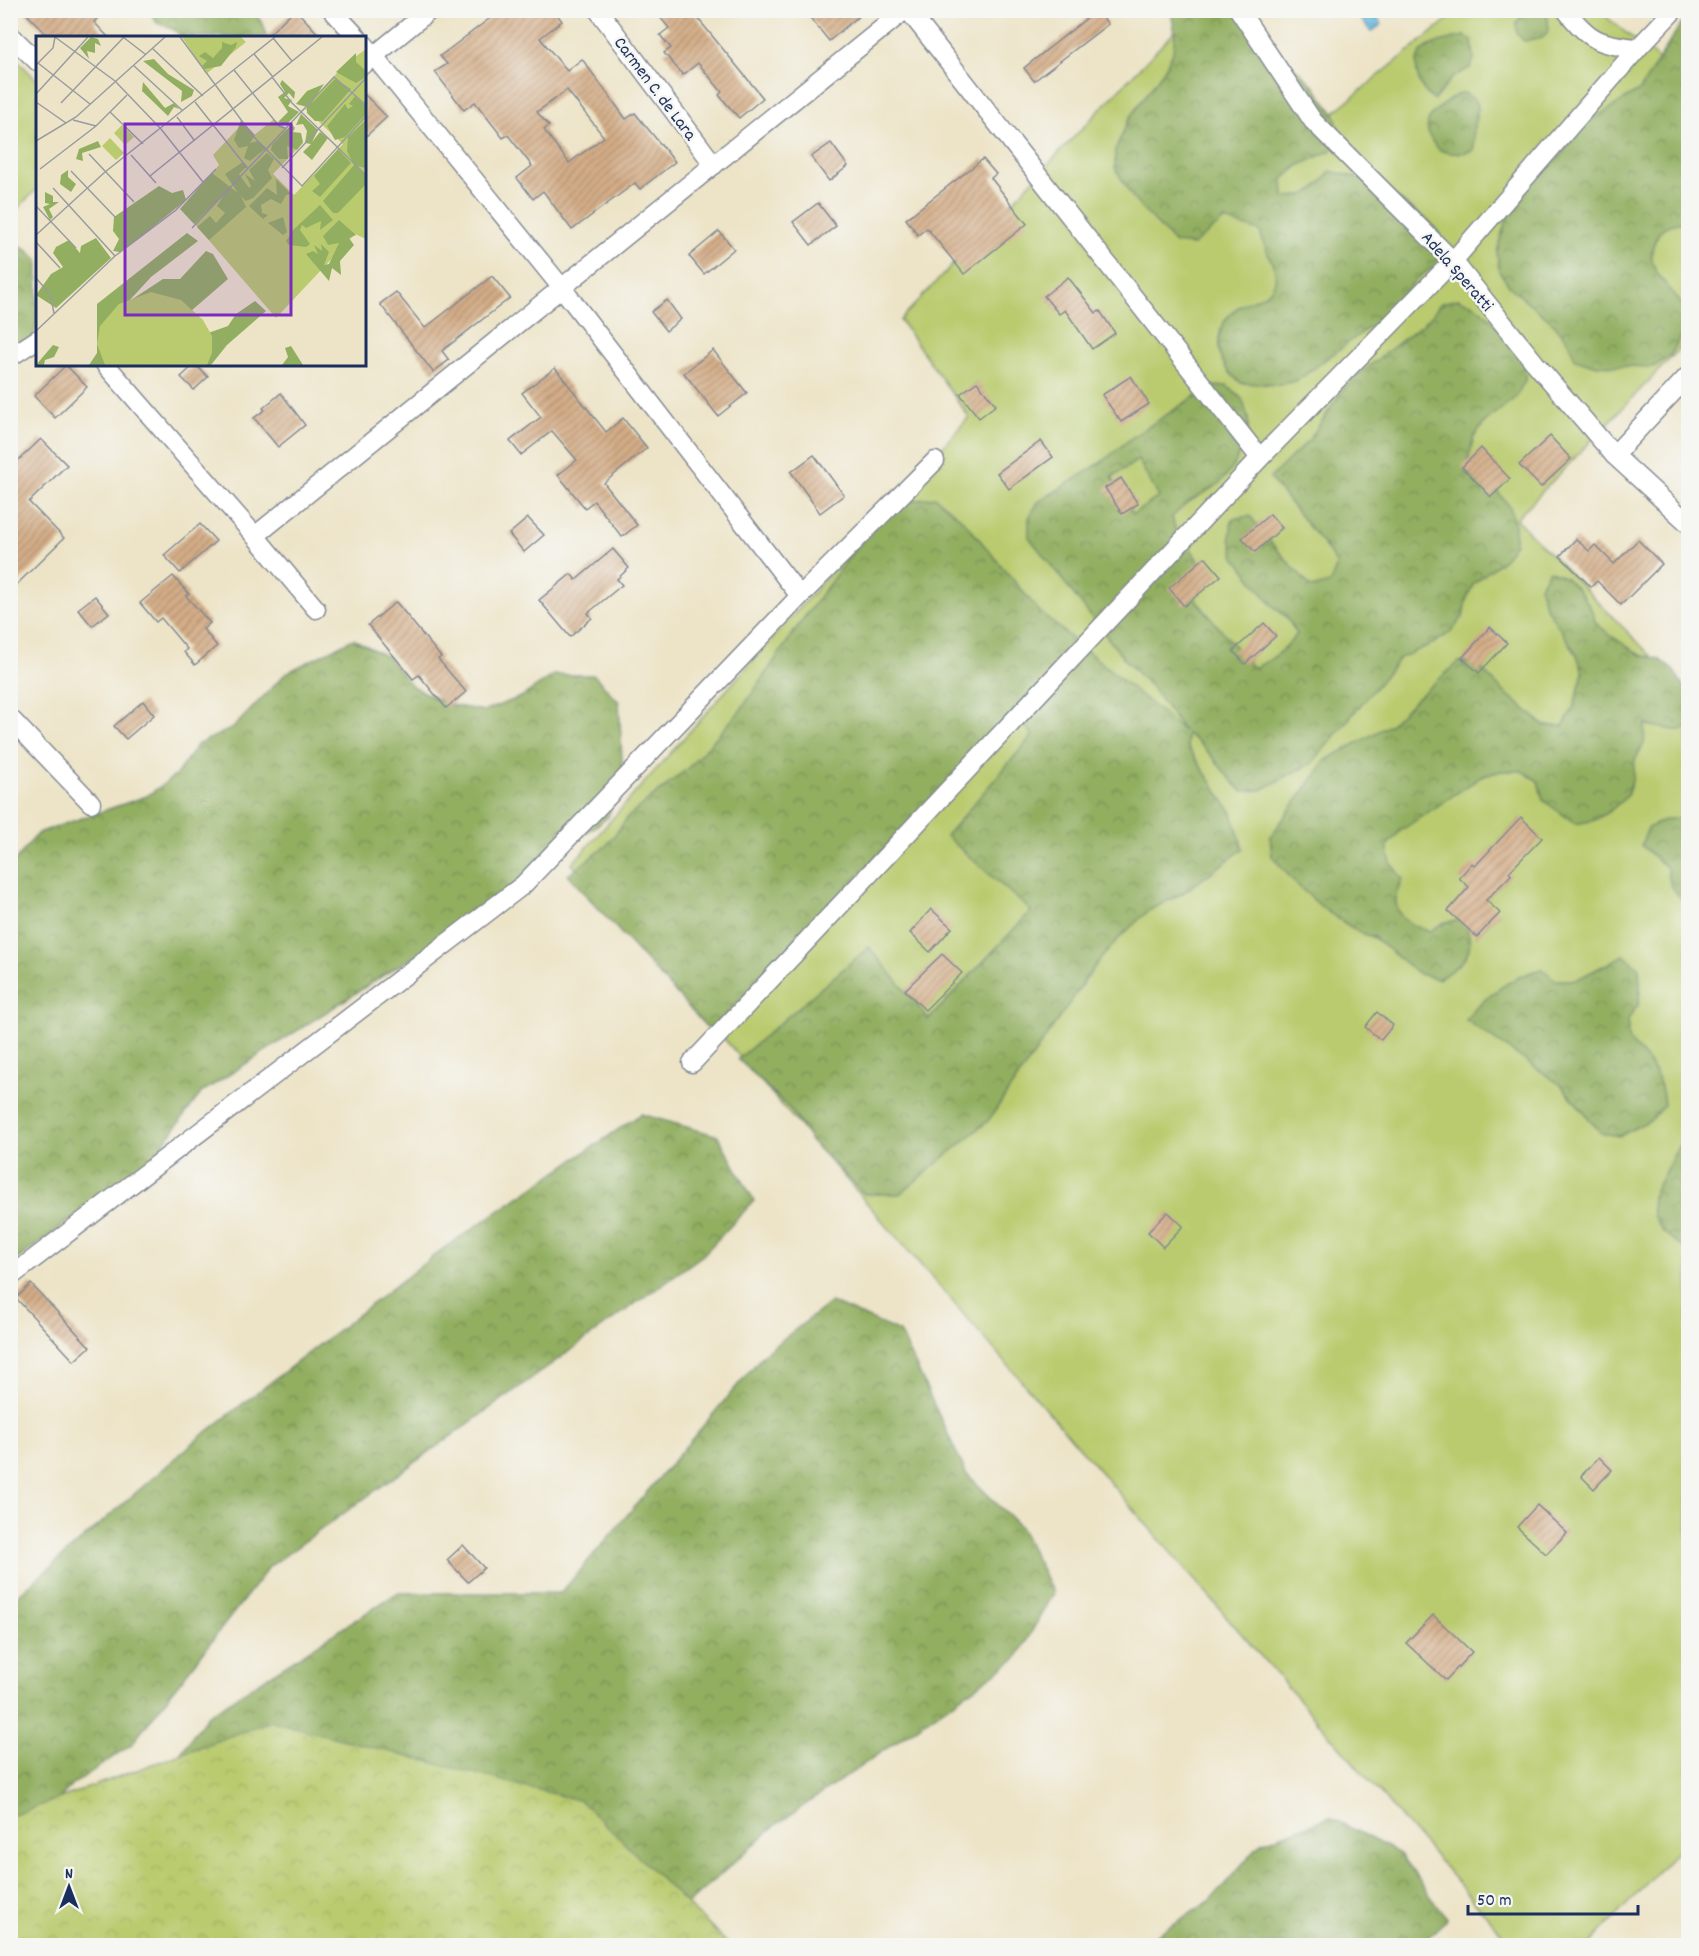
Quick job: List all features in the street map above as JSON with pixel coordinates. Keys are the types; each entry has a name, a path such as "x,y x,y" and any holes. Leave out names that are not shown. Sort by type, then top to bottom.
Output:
{"street":[{"path":"332,10 356,36"},
{"path":"430,10 368,54 562,288 800,596"},
{"name":"Carmen C. de Lara","path":"598,10 714,165"},
{"path":"255,536 907,10 1260,458"},
{"name":"Adela Speratti","path":"1239,10 1313,122 1453,261 1535,363 1614,455 1689,523"},
{"path":"1566,10 1578,26 1595,40 1614,46 1638,48"},
{"path":"692,1064 1260,458 1453,261 1638,48 1674,10"},
{"path":"10,35 36,60"},
{"path":"10,357 36,340"},
{"path":"107,366 316,609"},
{"path":"1614,455 1689,376"},
{"path":"10,1276 523,885 800,596 935,461"},
{"path":"10,718 91,803"}],"green space":[{"path":"150,11 252,11 262,23 266,36 181,36 175,30 157,23"},
{"path":"1171,11 1254,11 1267,29 1273,47 1313,85 1335,115 1339,133 1332,150 1298,166 1283,179 1284,197 1306,194 1321,183 1331,171 1366,180 1382,187 1428,220 1440,234 1444,252 1433,267 1418,278 1376,322 1298,380 1279,385 1241,383 1228,371 1221,357 1219,339 1229,316 1244,304 1265,294 1274,284 1275,270 1260,231 1224,220 1193,245 1175,243 1135,201 1115,168 1115,150 1130,117 1164,70 1173,52 1175,34"},
{"path":"1194,11 1316,127 1458,11 1599,11 1688,83 1688,340 1516,519 1688,693 1688,1839 1589,1945 1512,1945 572,864 969,417 900,320"},
{"path":"1526,11 1547,11 1549,30 1543,37 1524,41 1517,34 1516,23"},
{"path":"1617,11 1665,11 1642,15 1618,13"},
{"path":"1688,18 1688,223 1672,224 1661,230 1653,245 1652,255 1657,272 1683,306 1688,325 1670,356 1653,367 1594,365 1575,359 1568,341 1555,325 1510,287 1499,271 1497,252 1502,233 1508,216 1529,183 1558,159 1579,128 1640,90 1679,27"},
{"path":"1464,36 1472,40 1474,59 1470,68 1453,77 1434,100 1419,81 1416,66 1418,58 1429,46"},
{"path":"10,53 36,79 36,190 11,215"},
{"path":"1464,93 1475,100 1478,107 1474,128 1474,150 1457,153 1442,151 1429,136 1427,127 1429,119 1450,99"},
{"path":"10,239 36,258 36,326 34,335 10,363"},
{"path":"1458,299 1475,305 1490,318 1525,362 1525,380 1516,397 1485,422 1474,437 1465,473 1498,492 1510,507 1515,525 1515,543 1504,559 1474,583 1466,600 1463,617 1451,632 1434,643 1400,658 1312,763 1261,790 1242,791 1209,753 1187,734 1187,746 1232,813 1243,849 1183,893 1148,911 1121,936 1097,963 988,1121 900,1194 864,1194 811,1141 791,1110 738,1059 869,947 929,1019 1031,911 946,836 1033,735 1013,713 710,1031 568,875 607,845 628,817 689,767 740,711 803,619 869,530 897,503 935,497 964,521 1040,612 1184,731 1153,689 1125,660 1029,537 1029,518 1038,502 1102,462 1131,438 1209,387 1227,386 1242,399 1248,417 1248,436 1232,469 1219,484 1187,503 1172,517 1177,535 1190,547 1199,563 1196,600 1253,668 1260,665 1277,654 1297,634 1287,618 1270,603 1235,557 1230,538 1232,519 1250,516 1312,588 1330,583 1337,565 1327,549 1270,478 1310,439 1342,391 1354,378 1429,319 1441,303","holes":["1138,460 1159,497 1133,514 1112,477"]},
{"path":"1549,570 1566,578 1579,591 1590,606 1596,623 1610,635 1640,655 1659,659 1673,670 1688,693 1688,727 1682,731 1645,725 1644,744 1635,760 1633,778 1627,796 1595,820 1576,824 1543,800 1538,781 1522,771 1502,771 1484,775 1400,831 1387,846 1391,864 1403,879 1396,897 1396,905 1401,916 1411,924 1430,931 1445,922 1464,920 1470,940 1469,948 1462,961 1438,979 1419,974 1374,938 1357,931 1325,910 1296,884 1272,856 1270,837 1326,760 1390,725 1459,662 1477,664 1502,690 1545,726 1563,726 1573,709 1583,673 1577,655 1545,606 1540,586"},
{"path":"353,639 388,657 412,686 446,704 484,711 521,697 554,675 594,675 619,702 623,778 608,817 426,950 202,1092 134,1183 69,1221 11,1264 11,866 38,833 147,796 176,775 198,744 233,728 286,673"},
{"path":"1688,805 1688,902 1685,902 1671,887 1667,868 1641,845 1648,828 1664,820 1682,817"},
{"path":"1624,955 1639,968 1640,986 1639,1003 1628,1020 1628,1039 1653,1068 1660,1084 1664,1105 1652,1119 1620,1136 1601,1133 1561,1085 1466,1020 1490,995 1531,972 1542,969 1556,980 1576,980"},
{"path":"641,1114 718,1136 754,1201 703,1255 269,1567 131,1745 72,1785 22,1838 163,1778 207,1716 397,1593 561,1593 765,1353 831,1302 900,1332 966,1473 1020,1527 1053,1593 1017,1658 776,1825 640,1946 11,1945 10,1602 200,1437 444,1248"},
{"path":"1688,1132 1688,1251 1663,1232 1653,1215 1652,1197"},
{"path":"271,1721 581,1801 729,1945 11,1945 11,1816"},
{"path":"1330,1817 1400,1854 1447,1919 1420,1945 1140,1945 1210,1901 1261,1843"}],"water":[{"path":"1355,11 1373,11 1382,24 1371,32"}],"building":[{"path":"23,10 105,10 94,22 107,36 48,36"},
{"path":"296,10 320,36 267,36"},
{"path":"501,10 554,10 562,21 540,38 567,71 582,59 626,119 635,113 675,162 640,189 635,183 572,230 543,191 533,199 517,178 532,166 508,135 503,138 475,102 464,110 435,72 447,64 440,56","holes":["567,90 604,137 569,163 544,130 549,126 537,112"]},
{"path":"654,10 691,10 763,98 739,118 719,95 722,92 698,63 683,75 664,53 671,48 660,35 669,28"},
{"path":"804,10 866,10 829,41"},
{"path":"1097,10 1108,24 1034,81 1024,68"},
{"path":"366,96 387,117 366,136"},
{"path":"831,143 848,166 829,181 811,157"},
{"path":"983,159 996,174 991,178 1027,224 964,274 927,228 918,235 906,219"},
{"path":"818,203 836,226 811,245 793,222"},
{"path":"719,231 734,249 704,274 689,256"},
{"path":"492,276 510,298 442,351 449,360 433,372 380,304 396,292 425,328"},
{"path":"1068,277 1096,313 1100,311 1115,333 1092,349 1065,310 1059,314 1044,296"},
{"path":"667,300 681,319 666,331 651,312"},
{"path":"713,350 747,393 718,416 684,373"},
{"path":"65,366 87,387 55,418 34,396"},
{"path":"193,366 197,366 208,377 194,390 181,377"},
{"path":"555,368 606,432 623,418 647,448 604,483 637,525 622,537 594,501 585,508 558,475 577,460 552,431 521,455 510,441 541,417 522,393"},
{"path":"1131,376 1149,404 1121,422 1102,395"},
{"path":"977,382 996,405 979,418 960,394"},
{"path":"281,393 305,425 278,447 254,418"},
{"path":"1550,436 1571,459 1541,487 1519,465"},
{"path":"41,439 67,465 29,502 64,538 10,591 10,468"},
{"path":"1041,441 1053,457 1009,489 997,473"},
{"path":"1481,448 1510,479 1491,497 1462,467"},
{"path":"814,455 844,495 820,513 791,472"},
{"path":"1121,478 1138,504 1122,514 1105,488"},
{"path":"1270,514 1282,528 1255,552 1242,538"},
{"path":"528,518 544,535 524,552 509,534"},
{"path":"200,524 216,541 180,573 164,555"},
{"path":"1576,539 1589,551 1595,545 1614,564 1638,540 1662,564 1621,605 1597,581 1591,587 1560,556"},
{"path":"613,549 629,568 617,579 622,585 588,613 592,618 570,637 539,600 571,574 576,580"},
{"path":"1205,557 1221,576 1184,606 1169,588"},
{"path":"173,576 189,594 186,596 210,623 203,629 217,646 195,665 184,652 187,649 161,618 156,622 140,603"},
{"path":"95,596 109,613 92,626 78,609"},
{"path":"396,602 441,657 438,659 466,692 446,708 419,675 413,679 368,625"},
{"path":"1264,623 1276,636 1245,664 1233,651"},
{"path":"1490,627 1507,643 1479,673 1462,658"},
{"path":"143,701 154,715 126,739 114,726"},
{"path":"1521,817 1542,838 1486,900 1500,913 1477,937 1448,911 1469,887 1459,878 1472,863 1475,866"},
{"path":"931,909 952,928 930,952 910,933"},
{"path":"942,954 962,973 925,1010 905,990"},
{"path":"1377,1012 1393,1025 1381,1040 1365,1027"},
{"path":"1168,1212 1183,1226 1163,1247 1148,1232"},
{"path":"31,1284 90,1347 74,1361 16,1298"},
{"path":"1599,1457 1612,1470 1594,1489 1581,1476"},
{"path":"1537,1505 1567,1533 1546,1554 1517,1527"},
{"path":"463,1545 484,1568 468,1582 447,1560"},
{"path":"1433,1615 1472,1652 1446,1680 1406,1643"}]}
